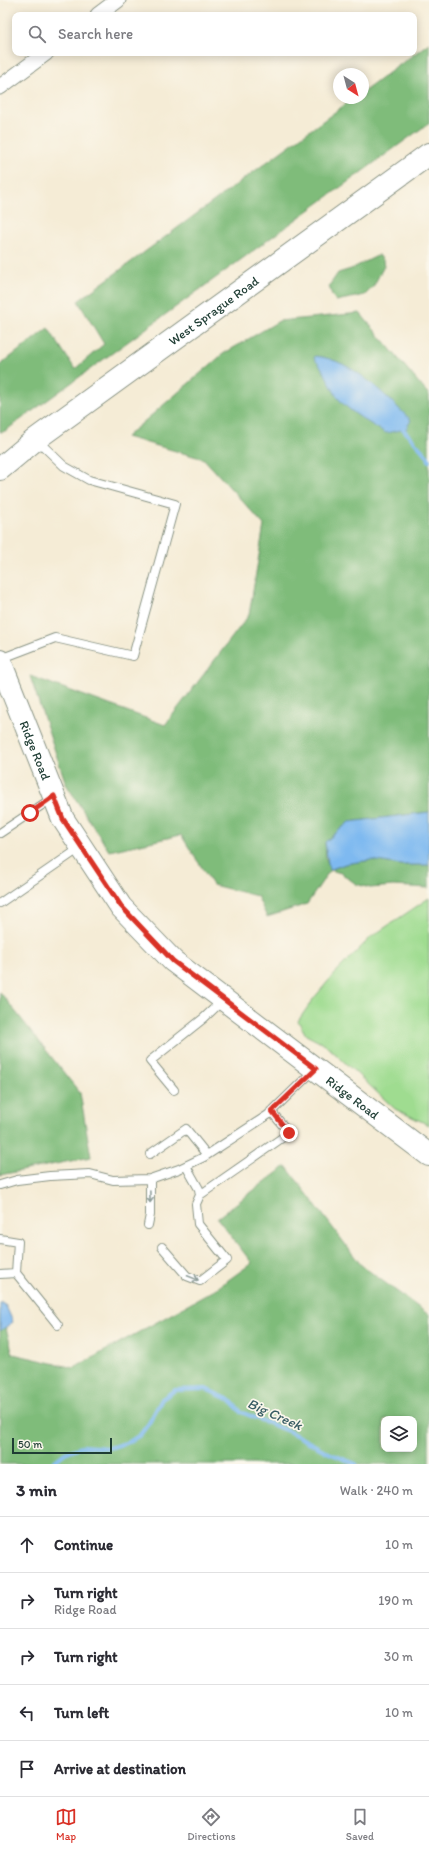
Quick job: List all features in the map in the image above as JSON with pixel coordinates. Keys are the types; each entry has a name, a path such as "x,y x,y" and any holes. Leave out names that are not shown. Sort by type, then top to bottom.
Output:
{"main road":[{"name":"West Sprague Road","path":"0,469 36,439 429,154"},
{"name":"Ridge Road","path":"0,660 63,819 121,906 173,961 429,1155"}],"street":[{"path":"102,12 118,0"},
{"path":"0,88 42,56"}],"lane":[{"path":"0,660 55,638 133,656 175,504 89,480 64,466 36,439"},
{"path":"0,833 54,796"},
{"path":"0,903 82,847"},
{"path":"174,1090 150,1061 204,1018 223,999"},
{"path":"0,1185 16,1180 90,1174 113,1180 150,1179 186,1166 207,1155 272,1111 316,1069"},
{"path":"162,1247 187,1276 200,1281 227,1260 198,1224 196,1204 200,1195 289,1133 272,1111"},
{"path":"150,1154 186,1128 207,1155"},
{"path":"186,1166 199,1189 200,1195"},
{"path":"148,1225 150,1215 150,1179"},
{"path":"0,1239 18,1242 16,1273 58,1325"},
{"path":"0,1274 16,1273"}],"green space":[{"path":"429,43 429,123 5,431 0,432 0,365 48,328 75,369 104,344 78,301 346,104 369,104 369,88 411,56 417,56 417,52"},
{"path":"379,255 383,260 384,266 373,287 365,295 336,301 329,286 338,273 351,269"},
{"path":"360,313 429,395 429,812 349,822 325,842 326,859 330,870 307,904 267,917 257,896 213,885 181,835 109,851 66,784 30,676 165,725 249,615 264,525 204,459 126,437 223,354 279,321"},
{"path":"371,860 401,865 429,865 429,888 393,886 370,888 356,884 341,873 330,870 345,864"},
{"path":"429,898 429,1125 395,1109 327,1046 306,1035 298,1021 314,998 335,973 371,937"},
{"path":"0,992 80,1093 91,1157 0,1175"},
{"path":"286,1166 361,1265 429,1315 429,1464 0,1464 0,1314 2,1314 13,1354 74,1368 213,1291 252,1263 217,1218"}],"water":[{"path":"315,356 343,364 368,380 411,420 406,429 386,433 348,408 338,398 322,368 314,359"},
{"path":"429,812 429,865 401,865 371,860 345,864 329,870 325,842 349,822"},
{"path":"0,1302 6,1306 13,1322 0,1331"}],"waterway":[{"path":"403,429 428,457 429,461"},
{"name":"Big Creek","path":"51,1464 65,1453 83,1446 109,1448 129,1442 140,1435 149,1423 162,1399 175,1390 206,1389 230,1400 241,1412 290,1432 329,1453 356,1464"}],"route":[{"path":"30,813 54,796 63,819 121,906 173,961 316,1069 272,1111 289,1133"}]}
